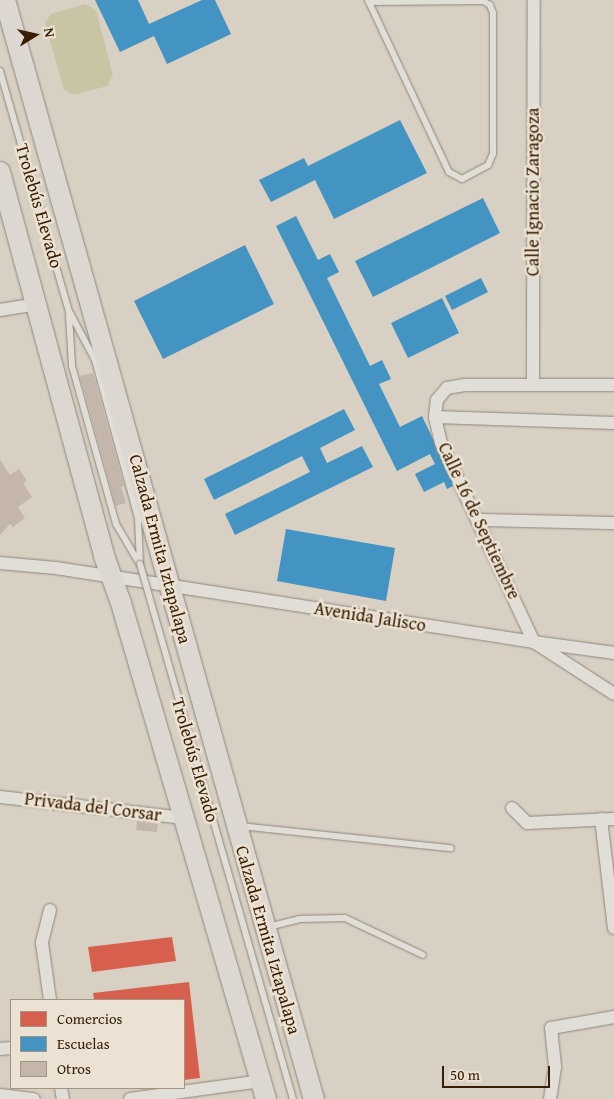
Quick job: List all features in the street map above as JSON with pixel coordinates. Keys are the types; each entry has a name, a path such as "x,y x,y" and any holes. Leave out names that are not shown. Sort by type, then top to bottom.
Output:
{"main road":[{"name":"Calzada Ermita Iztapalapa","path":"5,0 314,1099"},
{"path":"0,172 112,578 185,818 264,1090"}],"street":[{"name":"Calle Ignacio Zaragoza","path":"533,384 534,0"},
{"path":"0,310 37,304"},
{"path":"614,385 464,385 447,388 437,400 434,416 614,423"},
{"name":"Calle 16 de Septiembre","path":"434,416 441,443 534,642"},
{"path":"478,520 614,523"},
{"name":"Avenida Jalisco","path":"0,563 169,586 534,642 614,694"},
{"path":"534,642 614,653"},
{"name":"Privada del Corsar","path":"0,797 185,818"},
{"path":"512,808 527,823 614,818"},
{"path":"601,819 614,928"},
{"path":"50,910 42,943 50,999"},
{"path":"550,1099 555,1066 551,1028 614,1017"},
{"path":"130,1099 264,1090"},
{"path":"3,1096 34,1099"}],"lane":[{"path":"368,1 483,1 490,5 493,13 493,154 488,165 462,179 448,172 368,1"},
{"name":"Trolebús Elevado","path":"0,71 69,311 95,360 138,518 140,564"},
{"name":"Trolebús Elevado","path":"69,311 72,366 113,515 140,564 293,1099"},
{"path":"236,826 451,848"},
{"path":"265,928 299,919 345,918 423,955"}],"shaded area":[{"path":"85,4 96,10 113,75 107,86 74,95 64,90 45,23 51,14"}],"building: Comercios":[{"path":"172,937 176,961 92,972 88,947"},
{"path":"189,982 200,1078 185,1080 185,999 94,999 93,993"}],"building: Escuelas":[{"path":"95,0 138,0 149,24 202,0 215,0 231,34 167,64 154,36 120,52"},
{"path":"400,120 427,173 334,219 315,180 271,202 259,180 304,158 308,166"},
{"path":"483,198 500,233 373,297 355,261"},
{"path":"296,216 318,260 330,254 339,272 327,278 370,366 382,360 391,379 379,384 400,427 422,416 455,485 447,489 444,482 424,492 415,474 435,464 430,454 397,471 276,226"},
{"path":"245,245 274,304 163,359 134,301"},
{"path":"481,278 488,292 452,310 445,296"},
{"path":"442,298 459,333 408,358 391,323"},
{"path":"344,409 355,430 320,448 327,463 362,446 373,467 235,535 225,514 310,472 302,456 214,500 204,479"},
{"path":"286,529 395,548 386,601 277,581"}],"building: Otros":[{"path":"93,373 124,486 121,487 126,503 116,506 80,376"},
{"path":"0,460 10,475 19,469 27,481 23,483 32,497 18,507 25,518 13,527 10,524 0,535"},
{"path":"137,821 158,824 157,832 136,830"}]}
